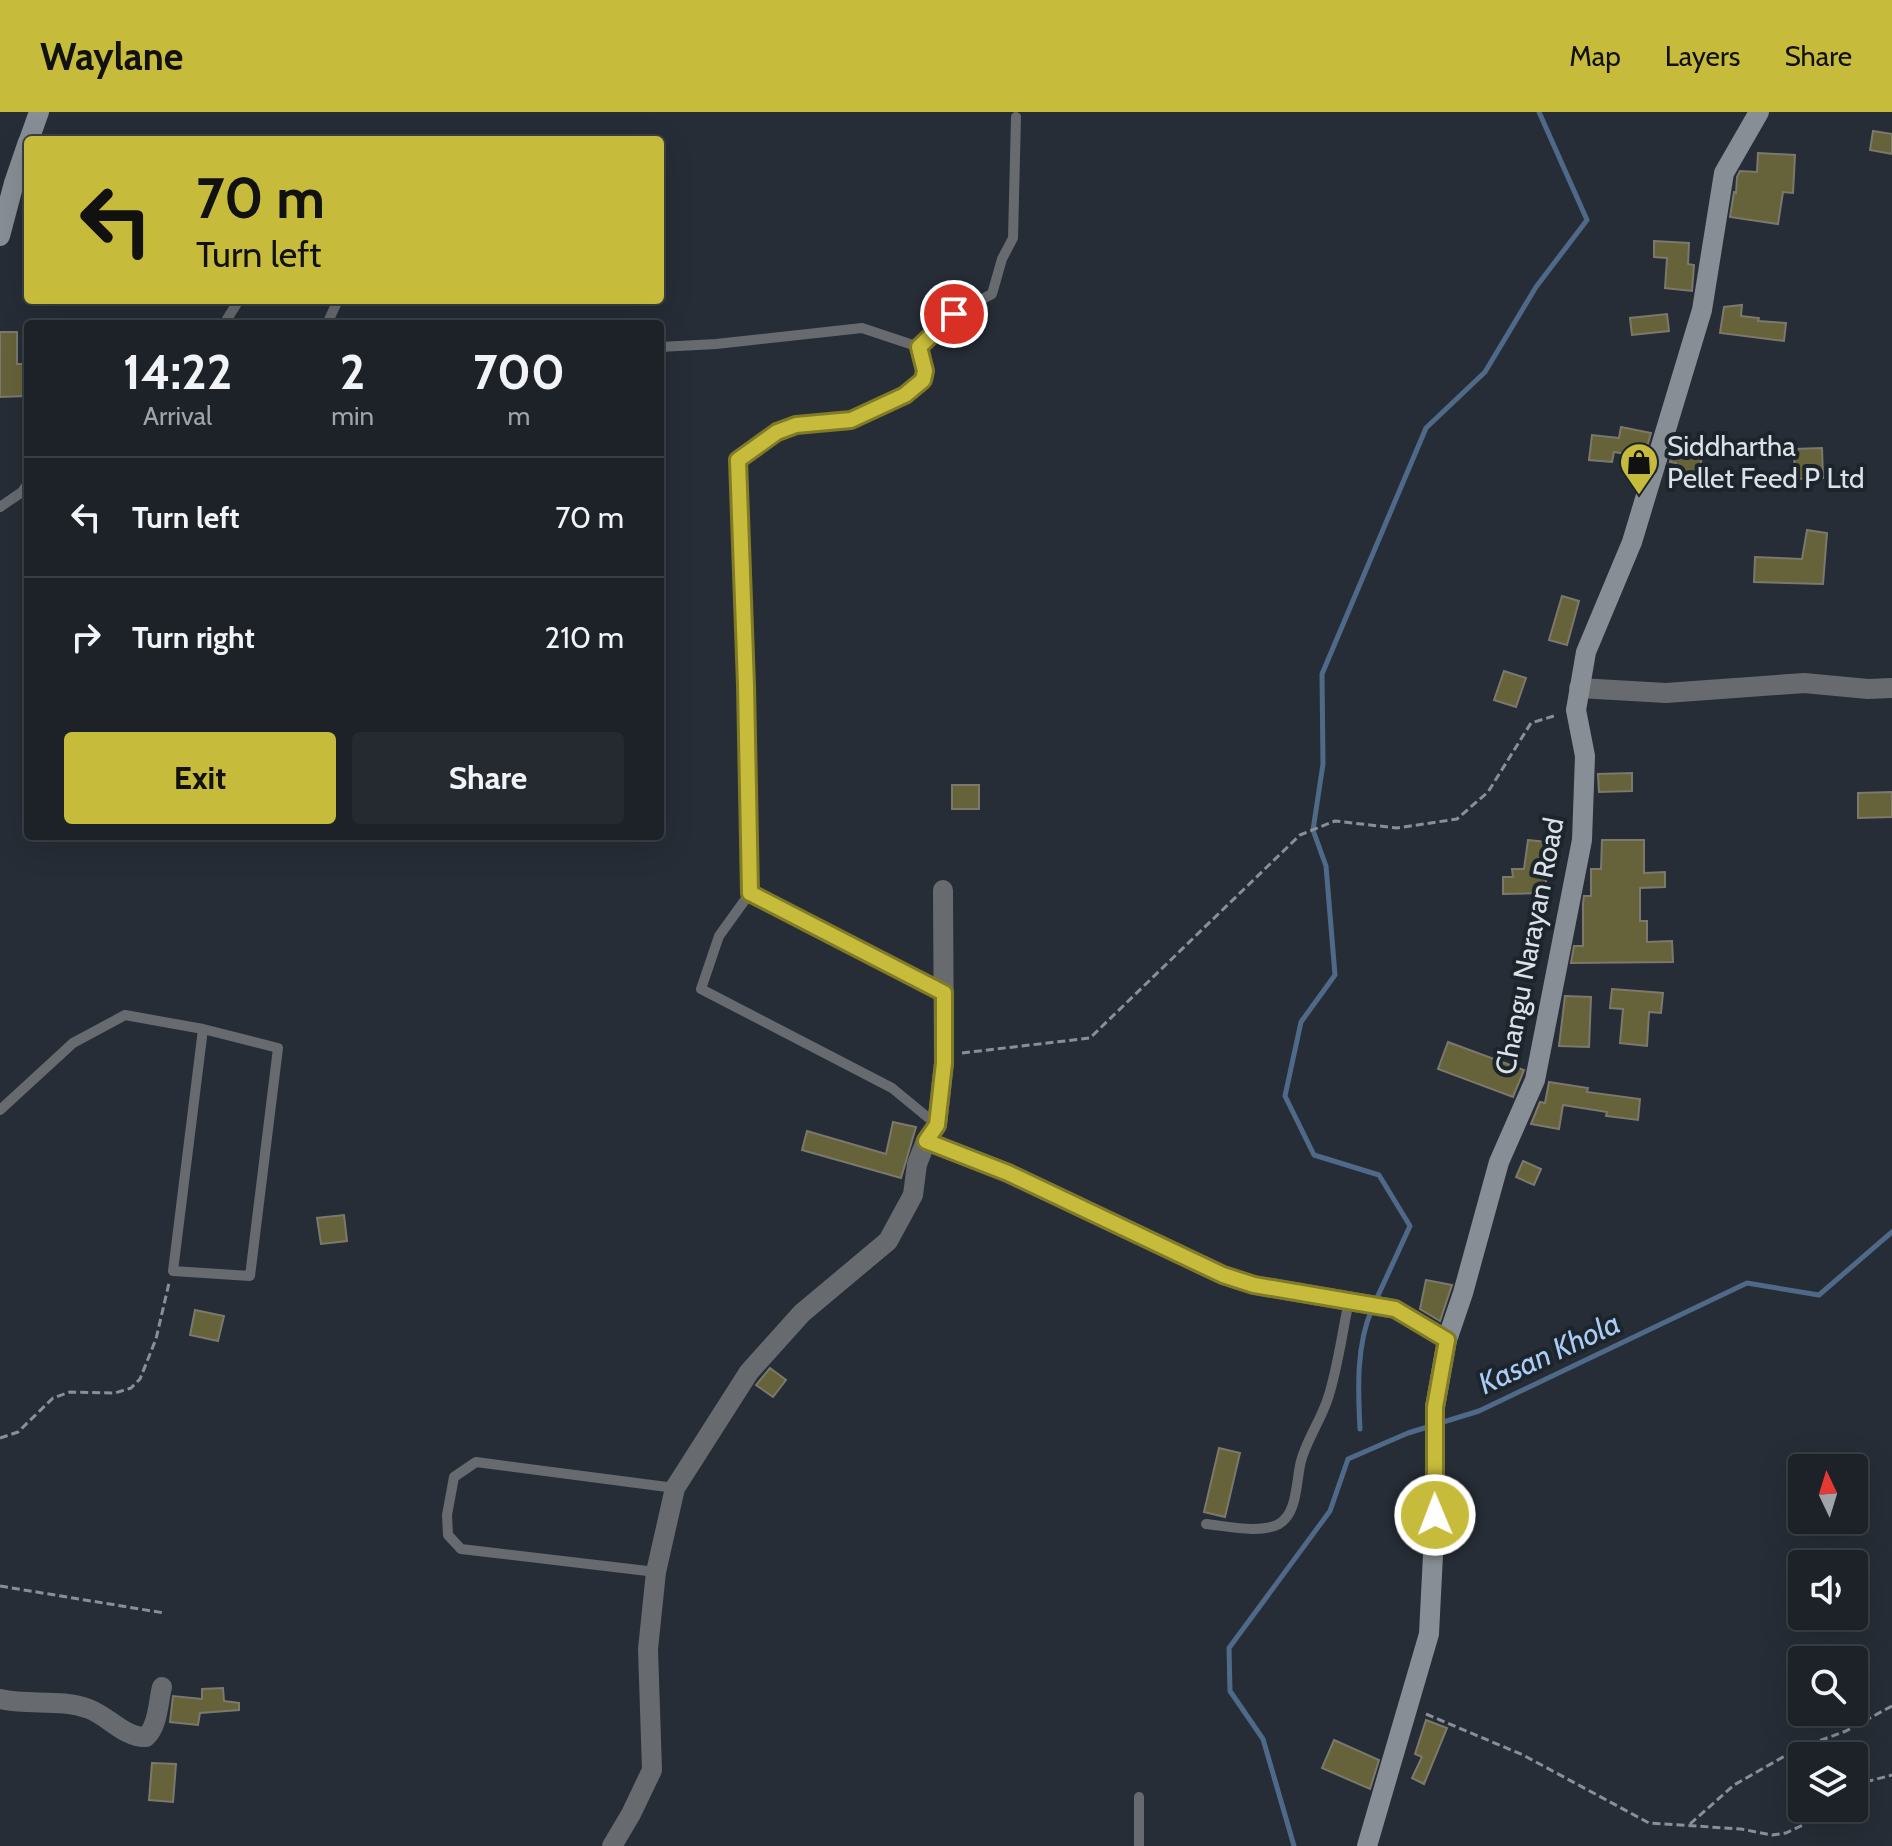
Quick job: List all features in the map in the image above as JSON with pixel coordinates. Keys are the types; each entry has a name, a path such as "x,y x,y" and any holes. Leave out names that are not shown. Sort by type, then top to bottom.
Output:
{"main road":[{"path":"30,136 39,112"},
{"name":"Changu Narayan Road","path":"1367,1846 1429,1634 1435,1515 1435,1407 1447,1340 1499,1162 1535,1080 1582,840 1585,756 1576,710 1586,652 1632,542 1702,310 1724,173 1759,112"},
{"path":"0,236 24,153"}],"street":[{"path":"1579,688 1666,693 1804,683 1892,688"},
{"path":"612,1846 652,1770 648,1649 656,1572 675,1488 749,1372 802,1313 888,1241 913,1195 917,1164 931,1133 945,1054 943,890"},
{"path":"931,1133 1223,1275 1254,1285 1395,1309 1447,1340"},
{"path":"0,1699 26,1703 66,1703 91,1709 132,1735 146,1737 154,1725 162,1687"}],"lane":[{"path":"919,347 954,314 992,294 1002,259 1013,238 1016,117"},
{"path":"664,347 862,328 919,347"},
{"path":"919,347 925,371 923,380 905,395 851,420 796,425 777,432 738,460 750,893 719,936 701,989 892,1088 931,1133"},
{"path":"0,507 24,489"},
{"path":"750,893 944,993"},
{"path":"0,1110 73,1043 125,1015 203,1029 278,1048 250,1276 173,1271 203,1029"},
{"path":"1206,1524 1264,1528 1286,1519 1295,1497 1301,1461 1328,1400 1349,1301"},
{"path":"656,1572 461,1549 448,1535 447,1515 454,1477 476,1462 675,1488"},
{"path":"1139,1797 1139,1846"}],"path":[{"path":"945,1054 1090,1038 1300,835 1335,821 1397,828 1457,819 1488,792 1531,723 1576,710"},
{"path":"0,1438 18,1432 53,1398 70,1392 115,1393 131,1388 140,1379 156,1339 173,1271"},
{"path":"0,1586 164,1613"},
{"path":"1408,1706 1523,1755 1649,1823 1690,1824 1772,1835 1786,1833 1806,1822"},
{"path":"1690,1824 1734,1785 1797,1749 1846,1731 1892,1706"},
{"path":"1868,1781 1892,1775"}],"building":[{"path":"1873,131 1892,134 1892,154 1870,150"},
{"path":"1758,153 1795,155 1793,193 1783,192 1778,224 1730,217 1737,177 1740,171 1757,172"},
{"path":"1654,241 1689,243 1688,264 1694,265 1692,291 1665,288 1667,258 1654,257"},
{"path":"1742,305 1741,316 1786,323 1784,341 1720,333 1724,307"},
{"path":"1667,314 1669,331 1632,335 1630,318"},
{"path":"0,332 17,332 17,364 24,364 24,396 0,397"},
{"path":"1621,427 1651,433 1644,457 1614,452 1612,462 1589,460 1592,435 1619,438"},
{"path":"1676,440 1704,445 1698,478 1674,473 1676,463 1670,462"},
{"path":"1822,448 1823,478 1795,479 1794,449"},
{"path":"1807,530 1827,533 1823,584 1754,582 1755,557 1802,559"},
{"path":"1562,596 1579,601 1567,645 1549,640"},
{"path":"1504,671 1526,678 1516,707 1494,700"},
{"path":"1632,773 1632,791 1599,792 1598,774"},
{"path":"952,785 979,785 979,809 952,809"},
{"path":"1892,792 1892,817 1858,818 1858,793"},
{"path":"1528,840 1556,843 1554,866 1546,865 1546,893 1503,894 1503,877 1513,877 1512,869 1524,869"},
{"path":"1602,840 1644,840 1644,873 1665,872 1665,887 1640,888 1640,921 1647,921 1647,942 1672,941 1673,962 1571,963 1574,946 1583,946 1584,896 1591,896 1591,869 1601,869"},
{"path":"1612,989 1663,993 1661,1013 1649,1012 1647,1046 1620,1043 1623,1009 1610,1008"},
{"path":"1565,996 1591,997 1589,1047 1559,1046"},
{"path":"1448,1042 1524,1070 1513,1097 1438,1069"},
{"path":"1549,1082 1588,1088 1587,1092 1640,1099 1638,1120 1563,1105 1559,1129 1531,1124 1540,1102 1545,1103"},
{"path":"893,1122 916,1127 901,1178 802,1150 807,1131 886,1154"},
{"path":"1523,1161 1541,1169 1534,1185 1516,1177"},
{"path":"344,1215 347,1241 321,1244 317,1218"},
{"path":"1426,1280 1452,1285 1440,1321 1420,1309"},
{"path":"195,1310 224,1316 218,1341 190,1335"},
{"path":"770,1368 786,1380 773,1397 756,1385"},
{"path":"1219,1448 1240,1453 1225,1517 1204,1512"},
{"path":"223,1688 224,1701 239,1703 239,1710 200,1713 198,1725 170,1722 173,1696 202,1699 202,1689"},
{"path":"1426,1720 1447,1728 1424,1784 1412,1778 1422,1757 1415,1754"},
{"path":"1334,1740 1379,1760 1370,1789 1322,1768"},
{"path":"152,1763 176,1764 173,1802 149,1800"}],"waterway":[{"path":"1376,1300 1410,1226 1379,1175 1314,1155 1285,1096 1301,1022 1335,975 1326,866 1313,830 1323,764 1322,674 1426,428 1485,372 1536,287 1587,220 1539,112"},
{"name":"Kasan Khola","path":"1440,1423 1479,1411 1747,1283 1819,1295 1892,1232"},
{"path":"1360,1429 1361,1353 1372,1309"},
{"name":"Kasan Khola","path":"1294,1846 1263,1739 1230,1691 1229,1648 1330,1511 1348,1459 1431,1426"}],"place":[{"name":"Siddhartha Pellet Feed P Ltd","path":"1639,496"}],"route":[{"path":"954,314 919,347 925,371 923,380 905,395 851,420 796,425 777,432 738,460 750,893 944,993 944,1063 937,1125 926,1141 1008,1173 1223,1275 1254,1285 1395,1309 1447,1340 1435,1407 1435,1515"}]}
